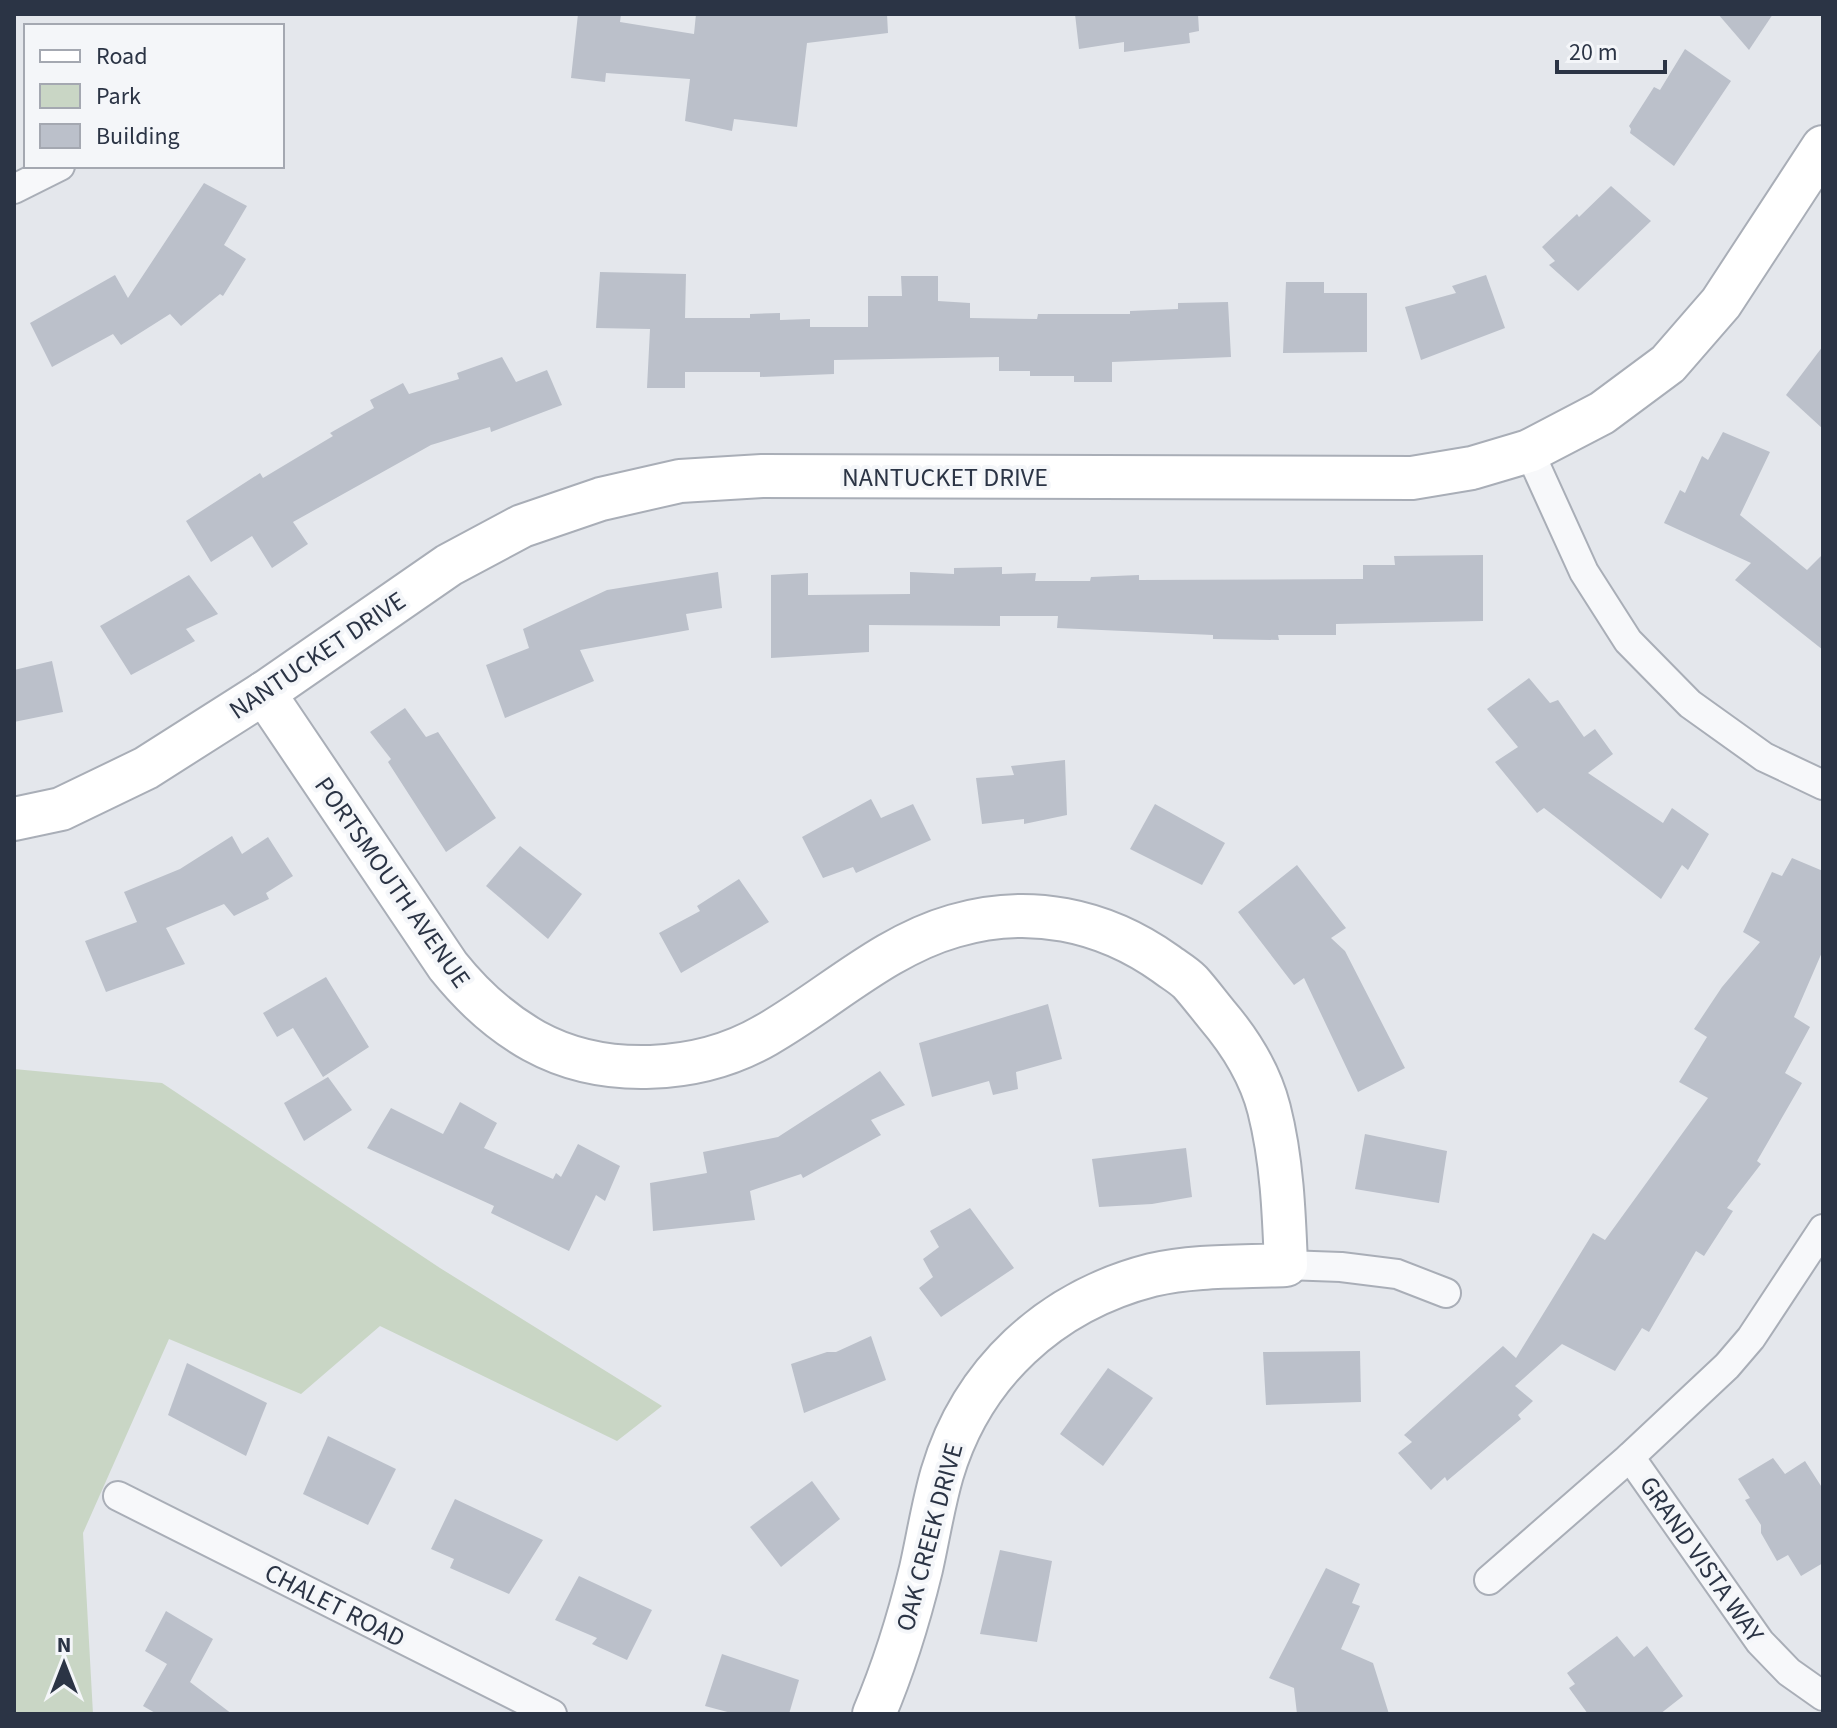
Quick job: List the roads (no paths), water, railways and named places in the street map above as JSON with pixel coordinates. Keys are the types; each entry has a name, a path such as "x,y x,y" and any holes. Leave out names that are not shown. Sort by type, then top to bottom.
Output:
{"street":[{"name":"NANTUCKET DRIVE","path":"14,819 61,809 146,768 264,693 449,565 522,526 601,499 680,481 762,476 1412,478 1472,468 1529,451 1602,413 1668,364 1721,303 1823,147"},
{"path":"14,189 56,168"},
{"path":"1529,451 1584,572 1628,641 1690,704 1764,757 1823,785"},
{"name":"PORTSMOUTH AVENUE","path":"264,693 448,966 471,994 496,1016 535,1041 579,1059 625,1067 672,1065 720,1055 765,1036 894,951 954,926 1018,914 1081,922 1137,944 1188,981 1230,1031 1253,1067 1268,1107 1278,1150 1286,1265"},
{"name":"GRAND VISTA WAY","path":"1823,1229 1751,1338 1735,1357 1630,1457 1760,1642 1789,1672 1823,1696"},
{"name":"OAK CREEK DRIVE","path":"874,1714 906,1626 942,1474 963,1418 996,1370 1041,1327 1095,1294 1154,1275 1219,1268 1286,1265 1341,1267 1397,1274 1446,1293"},
{"path":"1489,1580 1630,1457"},
{"name":"CHALET ROAD","path":"118,1496 552,1714"}]}
